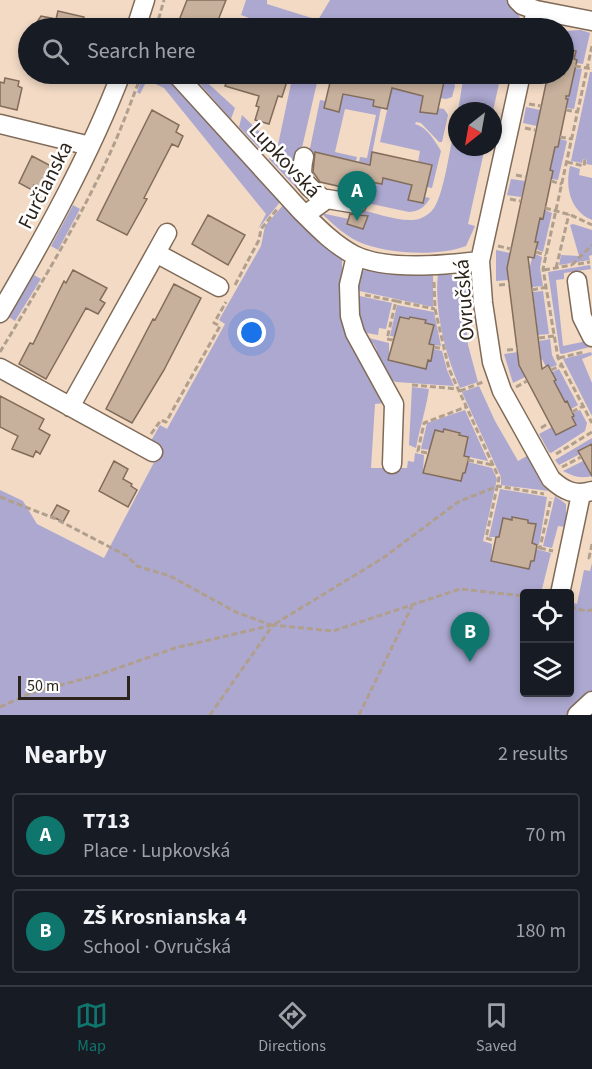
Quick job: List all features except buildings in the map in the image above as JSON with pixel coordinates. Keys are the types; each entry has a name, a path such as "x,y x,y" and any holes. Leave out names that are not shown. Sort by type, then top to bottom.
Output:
{"street":[{"path":"139,18 145,0"},
{"path":"517,0 522,5 536,10 592,21"},
{"path":"534,18 536,10"},
{"name":"Furčianska","path":"0,313 35,252 90,146 116,84"},
{"name":"Lupkovská","path":"185,84 305,215 338,245 356,256 379,262 411,265 443,265 480,261"},
{"name":"Ovručská","path":"519,84 480,261 486,331 492,362 502,391 551,479 564,490 586,492 561,589"},
{"path":"0,124 90,146"},
{"path":"304,158 301,170 303,179 324,200"},
{"path":"305,215 324,200 331,199 357,204"},
{"path":"70,407 167,233"},
{"path":"156,253 219,287"},
{"path":"356,256 348,291 351,323 394,404 392,464"},
{"path":"574,273 582,316 592,337"},
{"path":"0,368 148,450"},
{"path":"577,715 592,701"}],"path":[{"path":"159,18 164,0"},
{"path":"592,46 544,270 558,358 592,423"},
{"path":"575,66 592,69"},
{"path":"0,352 84,205 115,143 138,84"},
{"path":"566,110 578,112"},
{"path":"560,137 572,139"},
{"path":"567,162 584,166 585,159"},
{"path":"509,174 526,177"},
{"path":"551,181 562,184"},
{"path":"504,198 520,201"},
{"path":"148,450 161,420 166,423 220,326 214,323 259,240 261,229 283,203"},
{"path":"545,208 569,214 592,225"},
{"path":"556,268 569,214"},
{"path":"574,273 592,245"},
{"path":"536,252 546,255"},
{"path":"574,273 590,262"},
{"path":"544,270 556,268 574,273"},
{"path":"434,284 435,309 449,369 499,478 486,538 495,541"},
{"path":"494,286 509,285"},
{"path":"532,290 547,287"},
{"path":"348,291 435,309"},
{"path":"393,340 387,339 396,301"},
{"path":"538,338 554,336"},
{"path":"434,347 445,349"},
{"path":"501,350 517,349"},
{"path":"558,358 574,354"},
{"path":"551,370 562,365"},
{"path":"512,389 527,381"},
{"path":"412,385 459,390 478,384"},
{"path":"427,453 418,451 424,423 466,406"},
{"path":"572,412 583,406"},
{"path":"550,458 592,432"},
{"path":"561,473 558,470 581,457"},
{"path":"468,460 493,465"},
{"path":"0,707 31,693 98,675 175,648 273,625 383,558 459,502 498,486 551,495 540,548 537,547"},
{"path":"0,497 56,519 127,556 137,566 170,576 236,612 273,625 333,631 460,589 520,595"},
{"path":"589,558 592,544"},
{"path":"359,715 412,606"},
{"path":"574,608 592,610"},
{"path":"210,715 273,625"}],"shaded area":[{"path":"246,0 267,0 267,4 312,18 249,18 241,15"},
{"path":"330,0 510,0 520,18 319,18"},
{"path":"574,30 590,33 583,64 576,63 577,60 574,59 576,51 574,50"},
{"path":"582,69 574,109 567,108 568,100 566,99 569,84 574,84 574,70"},
{"path":"590,72 592,72 592,165 586,164 587,160 583,159 582,163 571,161"},
{"path":"140,84 145,84 140,94 137,92"},
{"path":"156,84 171,84 281,201 258,229 266,214 164,88"},
{"path":"200,84 209,84 235,108 231,119"},
{"path":"291,84 317,84 298,165 302,194 269,159 274,143 278,145"},
{"path":"443,84 454,84 452,97 440,98"},
{"path":"462,84 499,84 495,102 459,102"},
{"path":"392,88 423,96 421,112 437,114 438,108 444,109 448,115 442,142 439,142 421,123 416,122 415,124 427,131 441,151 432,188 427,187 432,165 418,162 420,151 380,142"},
{"path":"343,94 374,100 373,106 381,108 370,164 359,162 360,157 367,158 376,115 345,109 335,152 357,157 356,161 316,153 314,159 308,158 320,100 326,101"},
{"path":"526,107 540,110 537,126 523,123"},
{"path":"242,115 267,139 263,152 239,127"},
{"path":"560,139 567,141 558,180 551,179 550,170 555,147 558,147"},
{"path":"449,156 483,156 468,224 475,226 466,246 426,253 381,249 352,238 321,213 349,219 348,224 363,229 368,216 355,212 356,209 403,220 417,220 434,208 442,190"},
{"path":"570,166 580,169 579,175 592,178 592,220 579,211 571,198 568,182"},
{"path":"383,178 412,185 409,200 423,203 425,197 430,198 422,208 409,212 367,203 372,182 382,184"},
{"path":"511,179 525,181 521,197 507,195"},
{"path":"284,204 342,259 342,293 347,331 377,394 384,403 375,404 371,468 392,471 392,468 407,468 408,461 414,462 415,453 424,455 423,473 460,481 468,462 492,468 497,479 483,541 492,544 491,561 529,569 531,561 534,561 536,549 551,553 542,589 520,589 520,697 574,697 574,603 577,604 584,570 590,571 592,563 592,694 568,715 0,715 0,490 23,501 37,524 104,558 162,447 151,441 160,425 167,429 225,324 219,320 261,246 265,226"},
{"path":"73,205 80,209 58,250 51,246"},
{"path":"545,210 552,213 543,252 536,249 538,243 535,242 540,218 543,219"},
{"path":"570,225 592,230 592,255 589,256 590,260 559,265 561,255 579,256"},
{"path":"496,250 510,253 508,262 530,266 535,254 542,257 540,268 543,286 532,287 529,268 507,271 508,280 496,281"},
{"path":"590,265 591,269 564,273 564,279 556,280 563,346 587,341 590,347 562,354 560,353 548,272"},
{"path":"369,269 433,273 433,307 355,290 356,279 362,271"},
{"path":"438,273 465,279 475,295 476,304 465,305 468,345 478,382 460,388 450,361 439,317"},
{"path":"34,275 41,279 15,321 9,317"},
{"path":"543,291 549,334 538,335 533,292"},
{"path":"355,295 392,303 386,329 379,328 378,335 362,332"},
{"path":"397,305 434,312 441,346 429,344 434,325 425,323 426,320 410,317 396,337 390,336"},
{"path":"365,337 389,343 389,360 426,369 434,349 442,351 454,386 396,382 389,379 373,353 377,350 373,343 369,345"},
{"path":"550,339 552,355 557,365 546,367 542,359 522,369 525,377 513,383 504,354 518,352 519,360 541,357 539,341"},
{"path":"591,352 592,355 582,359 592,383 592,416 563,359"},
{"path":"559,369 578,405 571,409 554,381 556,380 552,372"},
{"path":"479,386 495,421 518,461 527,456 543,486 549,491 501,485 501,477 462,392"},
{"path":"412,387 429,389 416,448 409,445"},
{"path":"465,410 488,461 464,456 460,432 444,429 443,431 434,430 431,450 421,449 427,423"},
{"path":"580,410 587,423 585,431 551,453 549,452 539,434 552,427 556,435 576,425 572,417 573,413"},
{"path":"592,438 592,444 578,451 580,454 559,465 555,460"},
{"path":"592,459 592,476 577,476 563,471 583,461 585,463"},
{"path":"500,489 547,497 539,545 532,543 536,525 528,523 528,520 512,517 512,520 503,518 499,537 489,537"},
{"path":"555,496 566,504 566,527 558,526 552,548 543,546"}],"place":[{"name":"T713","path":"357,221"},
{"name":"ZŠ Krosnianska 4","path":"470,662"}]}
